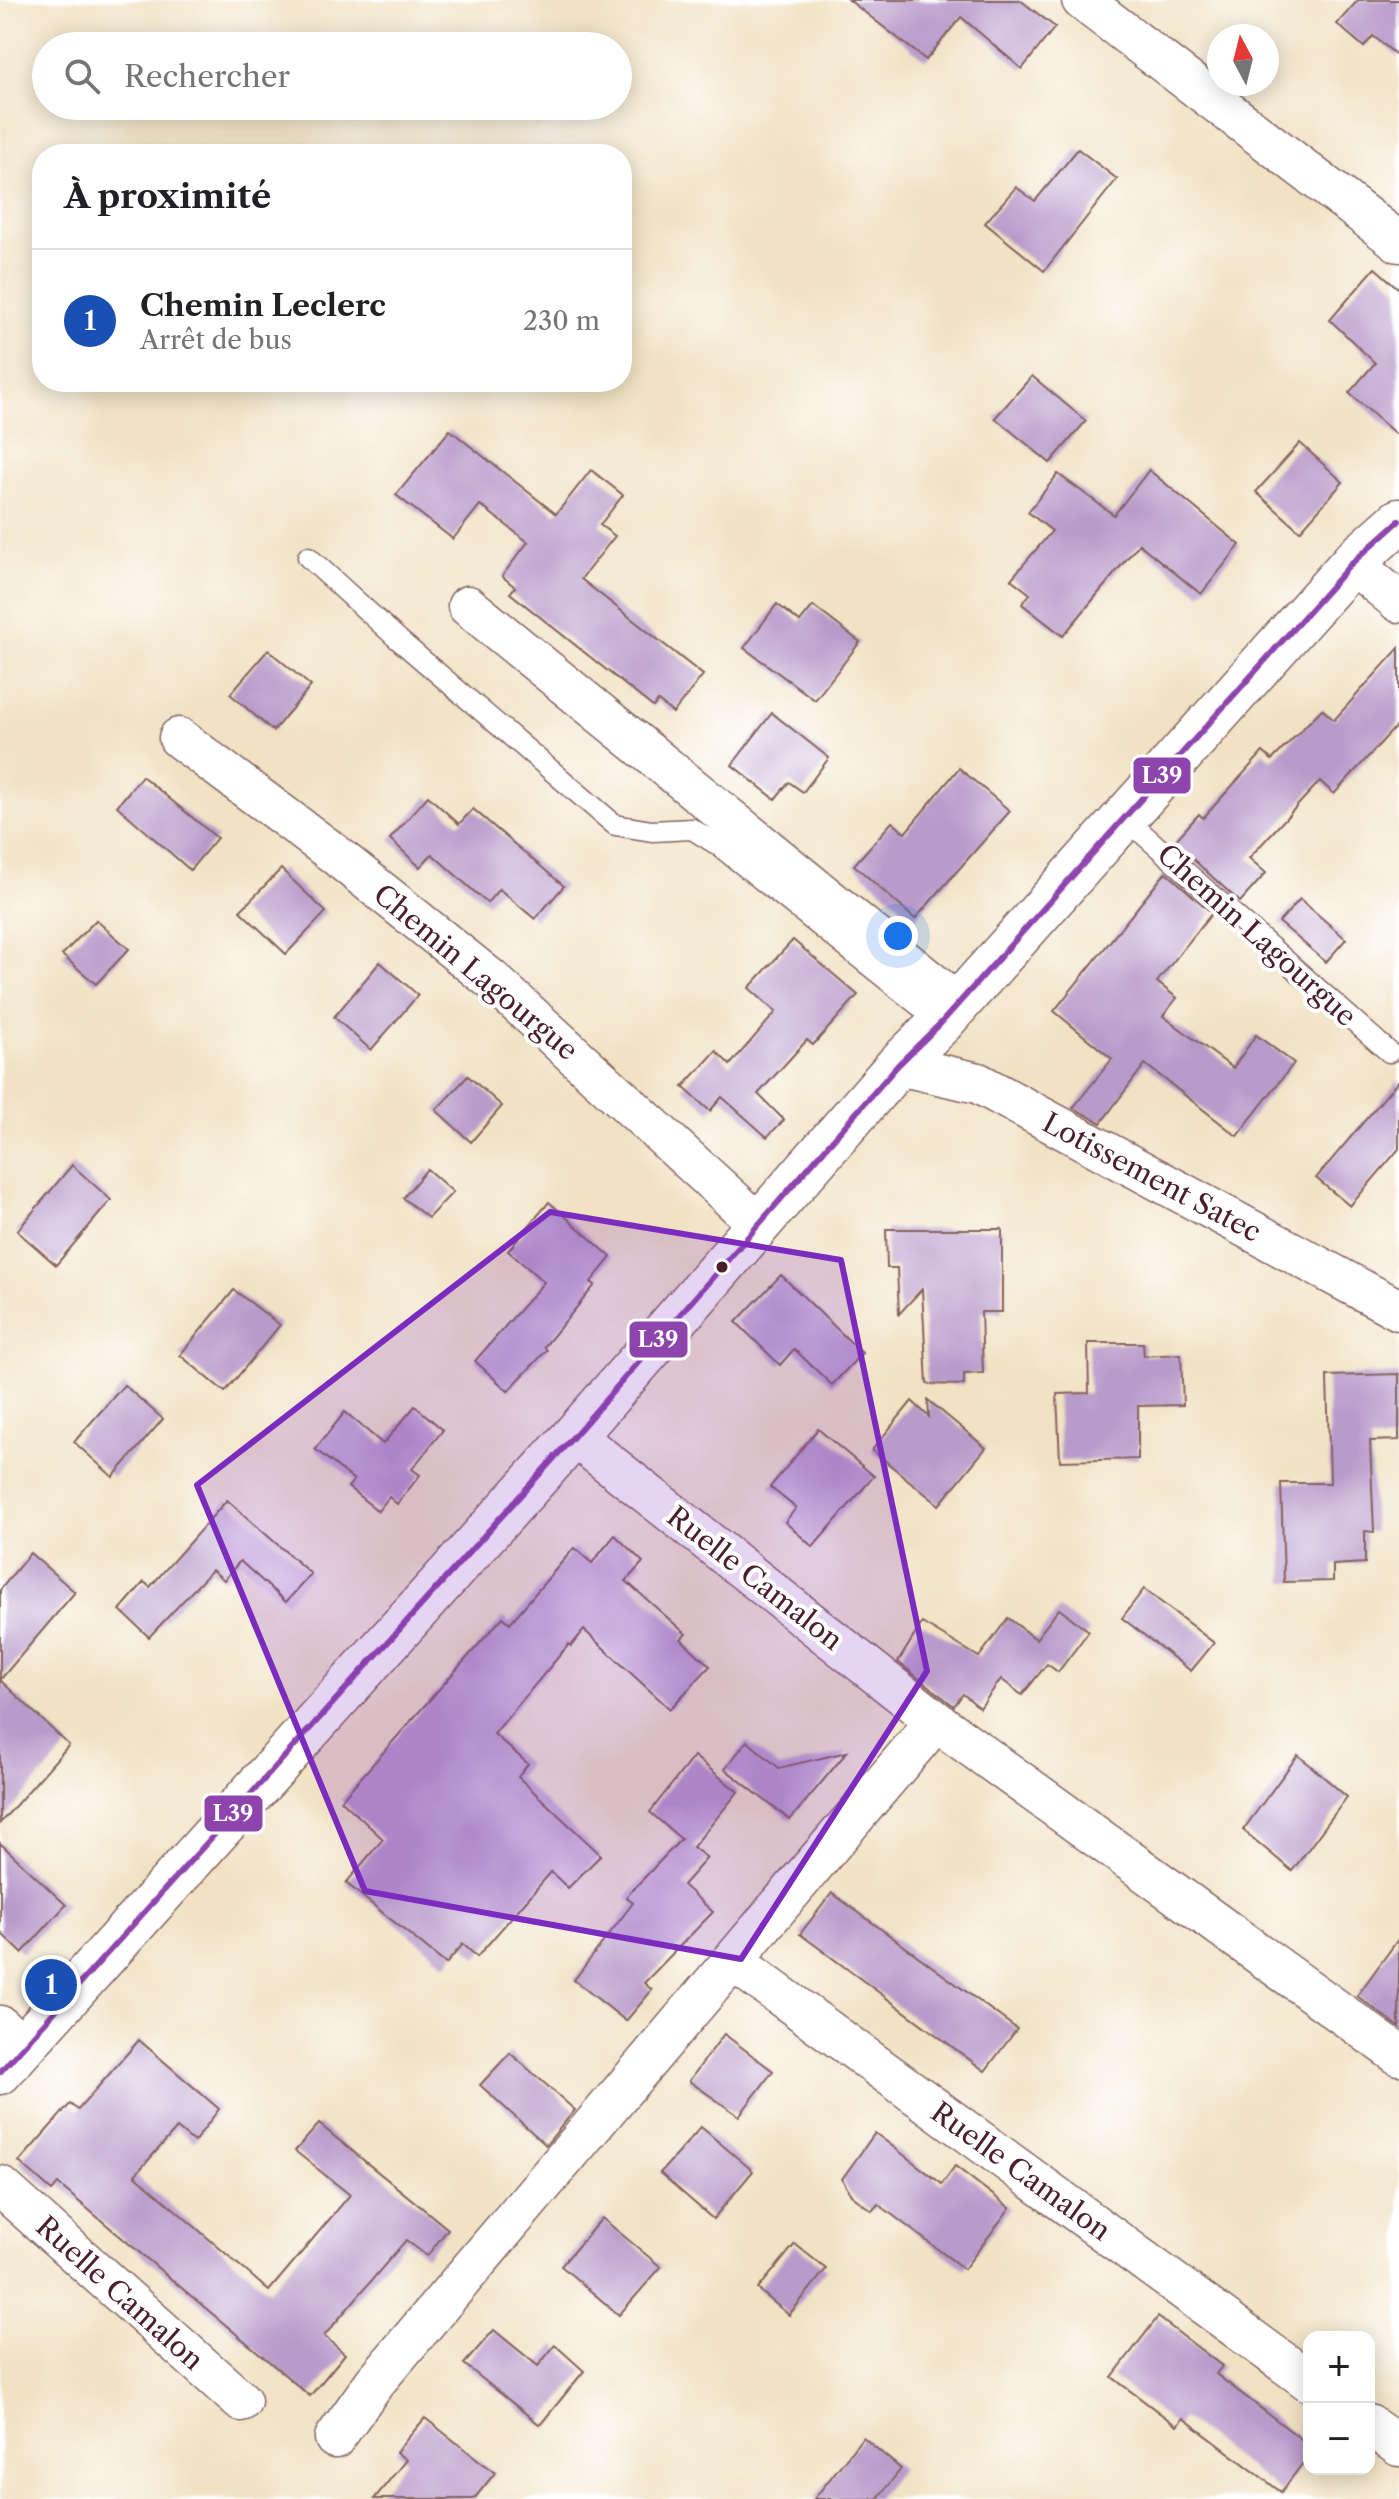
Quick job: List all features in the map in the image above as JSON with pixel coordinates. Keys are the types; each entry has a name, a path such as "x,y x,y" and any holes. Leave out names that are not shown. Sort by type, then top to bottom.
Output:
{"street":[{"path":"1082,0 1399,242"},
{"path":"8,2048 574,1436 898,1065 949,1014 1352,563 1399,521"},
{"path":"1352,563 1399,602"},
{"path":"468,606 949,1014"},
{"name":"Chemin Lagourgue","path":"179,738 332,852 493,981 759,1224"},
{"name":"Lotissement Satec","path":"898,1065 978,1083 1399,1310"},
{"name":"Ruelle Camalon","path":"574,1436 936,1721 1399,2055"},
{"path":"335,2438 374,2383 936,1721"},
{"name":"Ruelle Camalon","path":"733,1961 1303,2377"},
{"name":"Ruelle Camalon","path":"0,2186 241,2401"},
{"path":"1375,2429 1399,2446"}],"lane":[{"path":"308,557 399,640 615,825 652,831 692,829 949,1014"},
{"name":"Chemin Lagourgue","path":"1125,818 1389,1052"}],"highlighted area":[{"path":"550,1212 841,1260 927,1671 741,1959 365,1891 197,1485"}],"building":[{"path":"849,0 1020,0 1055,27 1022,69 961,17 926,60"},
{"path":"1358,0 1399,0 1399,57 1373,36 1364,47 1337,24"},
{"path":"1078,149 1117,179 1044,271 985,223 1016,187 1035,201"},
{"path":"1375,268 1399,289 1399,437 1349,393 1375,363 1330,320"},
{"path":"1032,376 1086,421 1050,463 995,418"},
{"path":"450,430 556,514 591,470 623,495 600,525 615,536 581,579 703,675 673,713 658,701 653,707 510,593 515,587 502,576 528,542 480,505 453,539 396,495"},
{"path":"1300,443 1343,482 1300,531 1256,492"},
{"path":"1149,470 1240,545 1201,594 1139,544 1063,636 1022,604 1030,594 1011,579 1052,531 1028,512 1058,474 1114,515"},
{"path":"777,604 800,622 813,606 860,642 815,700 744,648"},
{"path":"1399,648 1399,723 1334,794 1320,781 1249,858 1266,873 1240,902 1174,842 1199,814 1203,818 1263,752 1272,760 1322,709 1334,720"},
{"path":"268,650 311,686 273,731 230,694"},
{"path":"772,713 829,758 803,792 789,782 775,799 732,765"},
{"path":"959,768 1010,811 915,919 854,865 892,822 905,833"},
{"path":"142,776 217,838 190,870 117,806"},
{"path":"428,796 459,824 473,809 564,886 535,919 499,889 487,903 432,854 420,867 390,839"},
{"path":"281,869 326,912 286,954 240,911"},
{"path":"1166,872 1212,913 1157,982 1177,998 1163,1016 1233,1068 1256,1035 1294,1063 1237,1136 1145,1064 1101,1123 1073,1108 1112,1059 1054,1011"},
{"path":"1300,899 1346,939 1326,962 1279,922"},
{"path":"96,920 129,949 96,984 62,955"},
{"path":"793,940 858,995 813,1045 807,1040 758,1094 784,1120 767,1137 722,1097 710,1111 683,1087 716,1051 730,1065 776,1012 749,988"},
{"path":"380,962 418,995 371,1050 334,1017"},
{"path":"468,1076 502,1106 471,1142 436,1110"},
{"path":"1399,1080 1399,1149 1350,1206 1316,1178"},
{"path":"72,1165 111,1200 56,1265 17,1231"},
{"path":"427,1169 453,1192 428,1218 403,1198"},
{"path":"549,1202 611,1257 591,1282 595,1285 544,1347 547,1350 508,1391 475,1361 544,1282 508,1251"},
{"path":"886,1229 1002,1229 1002,1312 981,1312 983,1373 964,1374 964,1385 927,1384 922,1289 899,1314 897,1268 887,1268"},
{"path":"781,1275 862,1353 832,1385 794,1349 780,1365 736,1322"},
{"path":"234,1290 280,1325 225,1392 180,1355"},
{"path":"1088,1343 1143,1343 1144,1356 1181,1354 1183,1405 1138,1406 1138,1459 1060,1461 1057,1394 1089,1393"},
{"path":"1399,1374 1399,1440 1370,1441 1374,1532 1365,1531 1365,1563 1333,1565 1333,1581 1284,1582 1281,1483 1330,1483 1327,1376"},
{"path":"124,1385 163,1419 113,1477 74,1442"},
{"path":"928,1400 986,1448 939,1505 872,1450 912,1401 929,1417"},
{"path":"415,1406 443,1430 412,1469 420,1475 397,1504 389,1497 378,1511 348,1487 354,1480 315,1449 345,1412 383,1444"},
{"path":"818,1429 874,1476 813,1547 785,1522 796,1508 770,1487"},
{"path":"227,1500 311,1574 286,1602 240,1561 224,1580 212,1570 149,1637 120,1610 144,1582 150,1587"},
{"path":"615,1535 643,1562 626,1581 686,1634 681,1639 710,1666 670,1709 584,1630 571,1646 569,1644 494,1734 528,1764 518,1777 601,1855 568,1888 551,1872 477,1957 463,1944 446,1964 346,1883 383,1839 341,1800 503,1617 510,1623 574,1548 592,1563"},
{"path":"30,1553 75,1592 0,1680 0,1590"},
{"path":"1144,1589 1214,1643 1191,1671 1122,1618"},
{"path":"1059,1609 1089,1631 1058,1672 1047,1664 1022,1695 1001,1679 980,1708 963,1694 954,1706 898,1662 922,1623 979,1657 1008,1618 1036,1639"},
{"path":"0,1680 69,1745 0,1823"},
{"path":"747,1741 779,1768 847,1752 790,1820 725,1769"},
{"path":"1298,1755 1347,1797 1292,1871 1243,1830"},
{"path":"694,1756 738,1792 693,1847 707,1858 683,1885 713,1912 644,1983 652,1990 626,2021 574,1980 633,1903 626,1897 681,1839 650,1812"},
{"path":"0,1843 66,1905 22,1953 0,1932"},
{"path":"832,1893 1017,2029 985,2071 800,1934"},
{"path":"1399,1938 1399,2027 1357,1996"},
{"path":"724,2034 773,2071 739,2116 689,2081"},
{"path":"139,2040 219,2109 194,2142 177,2128 135,2175 269,2291 350,2195 295,2151 319,2124 448,2229 427,2256 406,2240 324,2336 345,2354 310,2396 58,2184 52,2191 19,2162 70,2104 78,2110"},
{"path":"510,2053 575,2110 546,2145 480,2085"},
{"path":"701,2127 753,2171 713,2219 660,2173"},
{"path":"875,2133 942,2184 955,2166 1010,2208 964,2269 878,2204 872,2211 851,2195 842,2179"},
{"path":"602,2218 661,2267 619,2315 561,2266"},
{"path":"795,2244 826,2269 789,2315 758,2289"},
{"path":"1158,2317 1222,2366 1216,2374 1303,2440 1303,2463 1281,2492 1183,2418 1177,2426 1112,2377"},
{"path":"494,2330 538,2366 555,2345 584,2371 540,2425 464,2364"},
{"path":"425,2418 495,2473 474,2499 374,2499 406,2460 396,2452"},
{"path":"863,2437 901,2469 877,2499 814,2499"}],"transit line":[{"name":"L39","path":"0,2072 574,1436 898,1065 941,1023 1352,563 1399,521"}],"place":[{"name":"Chemin Leclerc","path":"51,1985"}]}
